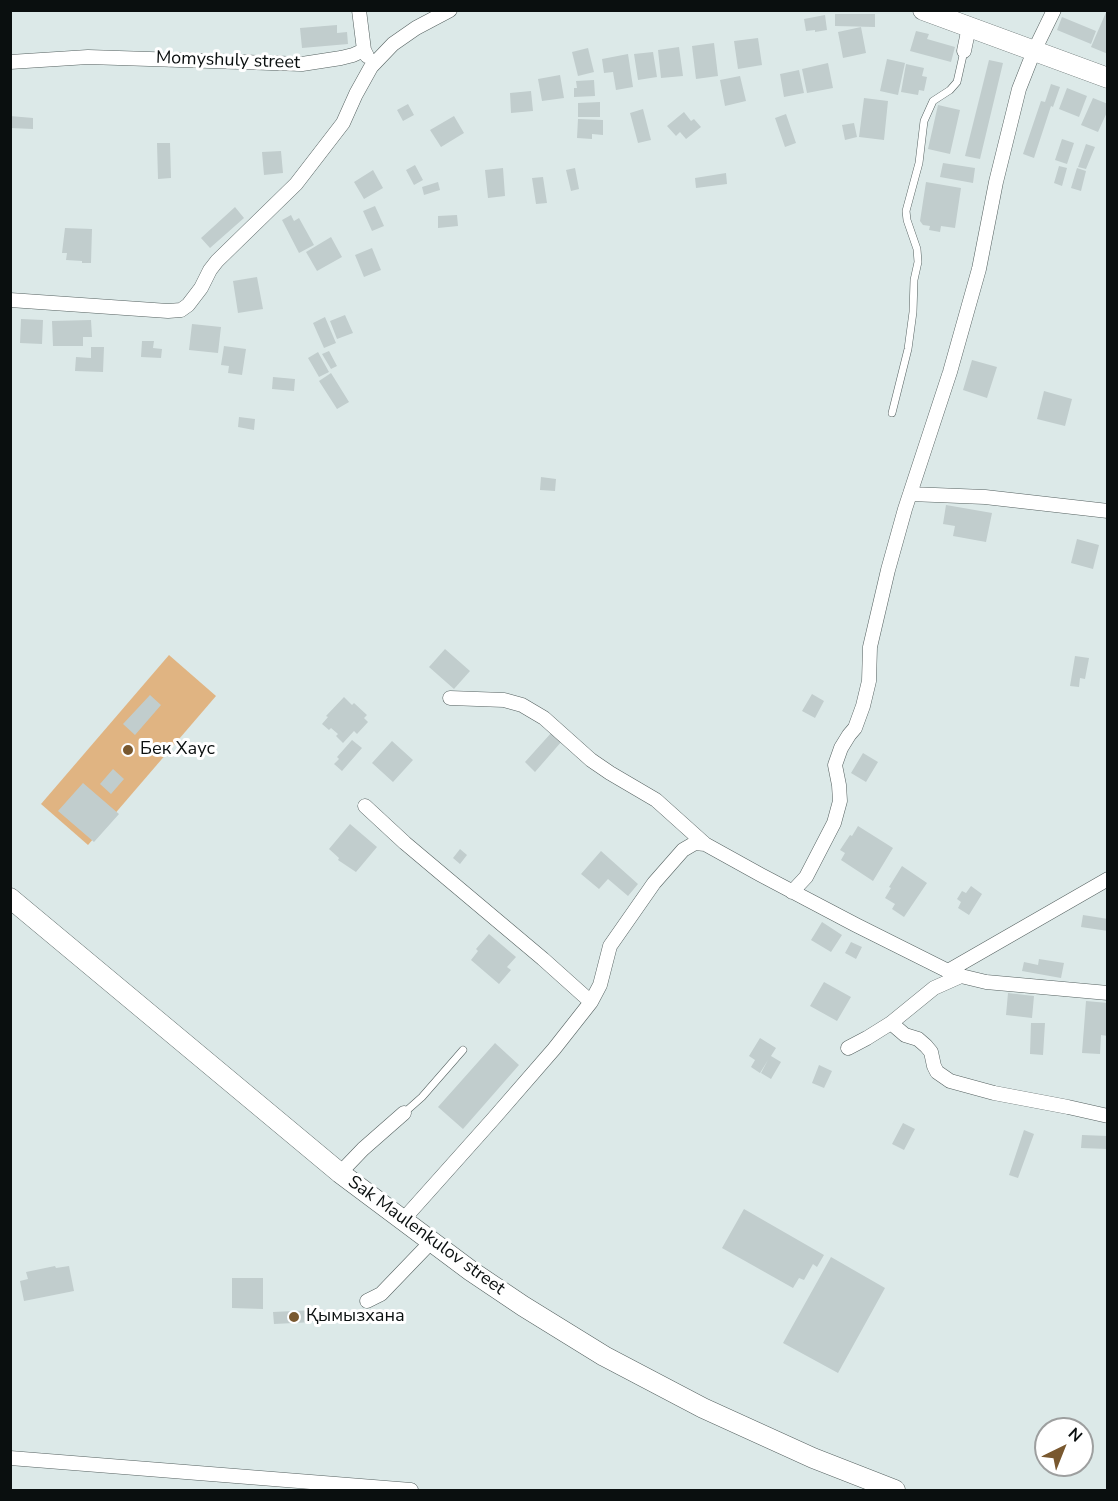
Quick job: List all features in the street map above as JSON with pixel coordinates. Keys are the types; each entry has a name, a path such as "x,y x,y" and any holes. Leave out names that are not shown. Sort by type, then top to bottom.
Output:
{"main road":[{"path":"923,10 1107,78"},
{"name":"Sak Maulenkulov street","path":"10,898 340,1173 402,1221 523,1306 604,1356 703,1408 813,1458 895,1491"}],"street":[{"path":"359,10 364,50 371,67"},
{"path":"10,300 181,310 188,305 201,288 217,261 296,184 343,123 371,67 393,44 416,28 450,10"},
{"path":"792,892 806,877 834,823 840,801 836,765 841,748 855,728 863,706 869,681 870,647 888,570 957,350 979,269 996,182 1019,89 1054,10"},
{"path":"964,51 969,27"},
{"name":"Momyshuly street","path":"10,62 98,57 302,64 341,58 364,50"},
{"path":"910,494 985,497 1107,511"},
{"path":"450,698 504,700 522,705 544,718 591,760 656,800 705,844 792,892 955,973 986,982 1107,993"},
{"path":"365,806 591,1002"},
{"path":"402,1221 554,1049 591,1002 600,985 610,946 654,883 683,850 696,843 705,844"},
{"path":"848,1048 891,1023 955,973 1107,879"},
{"path":"891,1023 905,1035 918,1039 926,1046 931,1052 937,1072 950,1081 994,1093 1107,1116"},
{"path":"340,1173 404,1113"},
{"path":"367,1301 381,1294 431,1242"},
{"path":"10,1458 411,1491"}],"lane":[{"path":"892,413 908,349 914,280 918,262 918,249 906,211 919,163 924,121 933,101 950,90 957,82 964,51"},
{"path":"404,1113 422,1097 463,1050"}],"shaded area":[{"name":"Бек Хаус","path":"169,655 216,696 88,845 41,804"}],"building":[{"path":"1108,10 1108,54 1091,47"},
{"path":"835,14 875,14 875,27 835,26"},
{"path":"825,15 827,30 806,31 804,19"},
{"path":"1062,17 1096,31 1091,44 1057,30"},
{"path":"337,25 337,33 347,32 348,44 302,48 300,28"},
{"path":"861,27 866,53 843,58 838,32"},
{"path":"916,31 929,34 927,39 955,47 951,62 910,51"},
{"path":"758,38 762,65 738,69 734,41"},
{"path":"714,43 718,76 696,79 692,46"},
{"path":"679,47 683,76 661,78 658,50"},
{"path":"588,48 594,72 578,76 572,52"},
{"path":"653,52 657,77 638,80 634,54"},
{"path":"628,54 633,87 616,90 613,72 604,73 602,59"},
{"path":"887,59 905,63 898,95 880,91"},
{"path":"989,60 1003,63 980,159 965,156"},
{"path":"828,63 833,88 807,93 802,69"},
{"path":"906,64 924,68 922,76 927,77 924,91 919,90 918,95 901,92"},
{"path":"799,70 804,93 784,97 780,74"},
{"path":"560,75 564,98 542,101 538,79"},
{"path":"740,76 746,101 725,106 720,80"},
{"path":"594,80 595,96 574,97 574,88 577,88 576,81"},
{"path":"1051,84 1060,87 1053,107 1051,106 1034,158 1023,154 1041,101 1045,102"},
{"path":"1067,88 1087,96 1079,117 1059,109"},
{"path":"531,91 533,111 511,113 510,93"},
{"path":"864,98 888,101 884,140 859,137"},
{"path":"1093,98 1108,104 1108,110 1098,132 1081,125"},
{"path":"600,102 600,117 578,117 578,103"},
{"path":"408,104 414,115 403,121 397,110"},
{"path":"938,105 960,110 950,154 928,149"},
{"path":"643,109 651,140 638,143 630,113"},
{"path":"684,112 691,121 694,119 701,127 686,139 680,132 676,136 667,126"},
{"path":"786,114 796,143 785,147 775,118"},
{"path":"10,116 33,118 33,129 10,128"},
{"path":"454,116 464,133 441,147 430,130"},
{"path":"578,119 603,120 603,135 592,134 592,139 577,138"},
{"path":"854,123 857,137 845,140 842,125"},
{"path":"1062,139 1074,143 1067,164 1055,160"},
{"path":"157,143 170,143 171,178 158,179"},
{"path":"1086,144 1095,147 1086,169 1078,167"},
{"path":"281,151 283,173 264,175 262,152"},
{"path":"943,163 975,168 973,183 940,177"},
{"path":"415,165 423,180 414,185 406,170"},
{"path":"1059,166 1067,168 1062,186 1054,183"},
{"path":"503,168 505,196 488,198 485,170"},
{"path":"575,168 579,189 571,191 566,170"},
{"path":"1077,168 1086,171 1081,191 1071,188"},
{"path":"373,170 383,188 364,199 354,182"},
{"path":"726,173 727,184 696,188 695,178"},
{"path":"543,177 547,203 536,204 532,178"},
{"path":"438,182 440,190 424,195 422,187"},
{"path":"926,182 961,188 955,228 941,226 940,232 929,230 930,226 923,225 920,221"},
{"path":"375,206 384,226 372,231 363,211"},
{"path":"235,207 244,218 210,248 201,238"},
{"path":"291,215 294,221 299,218 314,245 299,253 282,220"},
{"path":"457,215 458,226 438,228 438,216"},
{"path":"65,228 92,229 91,263 66,260 67,253 62,253"},
{"path":"331,237 342,257 317,271 306,252"},
{"path":"372,248 381,270 364,277 355,255"},
{"path":"257,277 263,309 238,313 233,281"},
{"path":"345,315 353,333 337,339 330,321"},
{"path":"325,317 336,343 324,348 313,323"},
{"path":"21,319 43,320 42,344 20,343"},
{"path":"91,320 92,337 83,337 83,346 53,346 52,321"},
{"path":"192,324 221,327 218,353 189,350"},
{"path":"142,341 154,341 153,348 162,349 161,358 141,357"},
{"path":"224,346 246,349 242,375 228,373 229,366 221,365"},
{"path":"91,347 104,347 103,372 75,371 76,357 91,358"},
{"path":"329,351 337,366 331,369 322,354"},
{"path":"318,352 329,372 319,377 308,358"},
{"path":"972,360 997,367 987,398 963,390"},
{"path":"331,373 349,402 337,409 319,381"},
{"path":"273,377 295,379 294,391 272,389"},
{"path":"1044,391 1072,399 1065,426 1037,419"},
{"path":"239,417 255,419 254,430 238,427"},
{"path":"541,477 556,479 555,491 540,490"},
{"path":"946,505 992,513 986,542 953,536 955,526 943,524"},
{"path":"1077,539 1099,545 1093,569 1071,563"},
{"path":"445,649 470,671 454,689 429,667"},
{"path":"1075,656 1089,658 1085,679 1080,678 1079,687 1070,686"},
{"path":"812,694 824,701 815,718 802,711"},
{"path":"150,695 161,705 135,735 123,724"},
{"path":"344,697 367,715 364,718 368,722 357,734 354,731 343,743 336,736 338,734 322,724 328,717 326,716"},
{"path":"552,732 562,741 535,772 525,762"},
{"path":"352,740 362,748 342,771 334,764"},
{"path":"392,741 413,760 393,782 372,763"},
{"path":"863,753 878,762 866,782 851,773"},
{"path":"113,769 124,779 111,794 100,784"},
{"path":"83,783 119,814 94,842 58,811"},
{"path":"350,824 377,847 356,872 338,860 339,858 329,849"},
{"path":"858,826 893,848 873,881 841,860 845,853 840,850"},
{"path":"460,849 467,855 460,864 453,858"},
{"path":"601,851 638,884 628,896 608,879 599,889 581,874"},
{"path":"902,866 927,883 904,917 892,909 895,904 885,898"},
{"path":"971,886 982,894 969,915 958,908 961,902 957,899 962,891 966,893"},
{"path":"1083,915 1108,919 1108,931 1081,927"},
{"path":"822,922 842,935 831,952 811,940"},
{"path":"489,934 516,957 507,967 511,970 499,984 471,960 478,951 476,949"},
{"path":"851,942 862,947 856,959 845,953"},
{"path":"1039,959 1064,963 1061,978 1022,971 1024,962 1038,965"},
{"path":"824,982 851,997 837,1021 810,1006"},
{"path":"1008,993 1034,996 1032,1018 1006,1015"},
{"path":"1086,1001 1108,1003 1108,1036 1101,1035 1100,1054 1082,1053"},
{"path":"1031,1023 1045,1023 1043,1055 1030,1054"},
{"path":"760,1038 776,1048 771,1056 781,1062 771,1079 761,1073 768,1060 760,1073 751,1067 755,1060 749,1056"},
{"path":"495,1043 519,1065 463,1129 438,1107"},
{"path":"819,1065 832,1071 824,1088 812,1083"},
{"path":"903,1123 915,1129 904,1150 892,1144"},
{"path":"1024,1130 1034,1134 1018,1178 1009,1175"},
{"path":"1082,1135 1108,1136 1108,1149 1081,1148"},
{"path":"744,1209 824,1255 817,1267 813,1264 804,1280 799,1278 793,1288 722,1248"},
{"path":"831,1257 885,1288 838,1373 783,1343"},
{"path":"55,1266 56,1268 69,1266 74,1291 24,1301 20,1281 28,1279 26,1272"},
{"path":"232,1278 263,1278 263,1309 232,1308"},
{"name":"Қымызхана","path":"314,1310 314,1322 274,1324 273,1312"}],"place":[{"name":"Бек Хаус","path":"128,750"},
{"name":"Қымызхана","path":"294,1317"}]}
